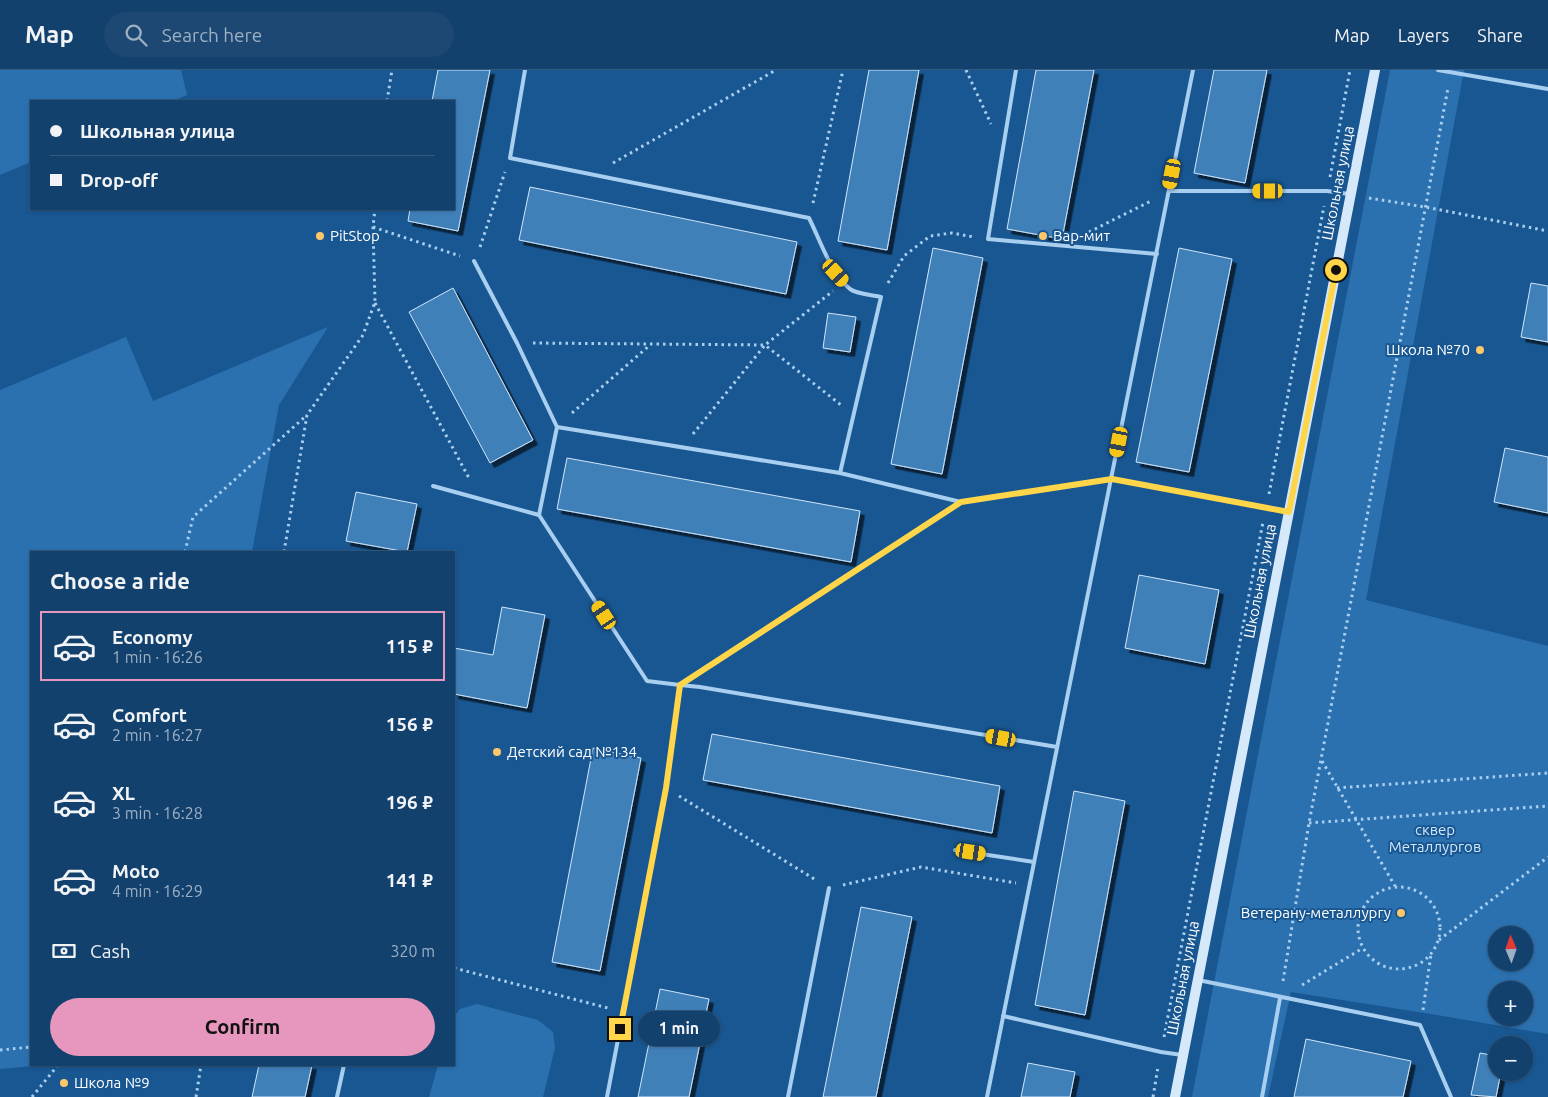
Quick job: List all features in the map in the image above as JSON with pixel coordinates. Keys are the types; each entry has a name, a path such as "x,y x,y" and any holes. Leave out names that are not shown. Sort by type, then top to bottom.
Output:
{"main road":[{"name":"Школьная улица","path":"1175,1097 1375,70"}],"lane":[{"path":"525,70 510,158 809,218 836,273 844,282 852,290 881,297 840,473"},
{"path":"1016,70 988,239 1157,254"},
{"path":"987,1097 1193,70"},
{"path":"1438,70 1548,88"},
{"path":"1169,191 1327,191 1351,195"},
{"path":"474,261 517,343 557,427 539,515"},
{"path":"557,427 840,473 961,502 1112,479 1289,512"},
{"path":"432,486 539,515 647,681 700,687 1057,747"},
{"path":"607,1097 666,788 680,685 961,502"},
{"path":"955,850 1034,862"},
{"path":"788,1097 829,888"},
{"path":"1198,980 1420,1026 1451,1097"},
{"path":"1262,1097 1280,998"},
{"path":"1003,1016 1161,1052 1183,1055"},
{"path":"337,1097 344,1066"}],"path":[{"path":"387,100 392,70"},
{"path":"593,174 776,70"},
{"path":"809,218 843,70"},
{"path":"966,70 1003,150"},
{"path":"1153,1097 1350,70"},
{"path":"1280,998 1321,760 1451,72"},
{"path":"372,227 474,261 510,158"},
{"path":"1064,246 1169,191"},
{"path":"1351,195 1426,207 1548,231"},
{"path":"185,551 193,518 308,415 363,335 375,302 372,227 375,210"},
{"path":"881,297 904,256 930,236 952,233 988,239"},
{"path":"682,448 765,345 844,282"},
{"path":"375,302 480,498"},
{"path":"517,343 765,345 853,415"},
{"path":"557,427 650,344"},
{"path":"284,551 308,415"},
{"path":"1321,760 1394,886"},
{"path":"1337,788 1548,772"},
{"path":"666,788 829,888 921,867 1030,885"},
{"path":"1310,823 1548,806"},
{"path":"1438,941 1548,857"},
{"path":"1420,1026 1432,953 1438,941 1440,927 1438,914 1431,902 1421,892 1408,887 1394,886 1381,890 1370,898 1362,909 1358,922 1358,935 1363,948 1371,959 1383,966 1396,969 1409,968 1422,962 1432,953"},
{"path":"1280,998 1363,948"},
{"path":"455,968 623,1012"},
{"path":"0,1050 30,1047"},
{"path":"32,1097 57,1066"},
{"path":"196,1097 201,1066"}],"green space":[{"path":"0,70 181,70 187,95 175,100 30,100 30,162 0,175"},
{"name":"сквер Металлургов","path":"1390,70 1464,70 1366,600 1548,646 1548,1034 1501,1026 1533,1026 1533,981 1488,981 1488,1024 1291,992 1268,1097 1192,1097"},
{"path":"328,327 279,405 252,551 30,551 30,1066 32,1066 0,1069 0,390 126,337 153,401"},
{"path":"477,1004 538,1020 553,1032 555,1048 543,1097 429,1097 438,1066 455,1066 455,1016 460,1009"}],"building":[{"path":"438,70 490,70 458,231 408,221 410,210 455,210 455,100 432,100"},
{"path":"869,70 919,70 887,250 838,241"},
{"path":"1036,70 1094,70 1062,239 1007,229"},
{"path":"1214,70 1267,70 1245,183 1194,173"},
{"path":"530,187 797,242 786,294 519,240"},
{"path":"933,248 983,258 942,474 891,464"},
{"path":"1179,248 1232,259 1189,472 1136,462"},
{"path":"1531,283 1548,286 1548,342 1521,337"},
{"path":"453,288 533,440 490,463 409,312"},
{"path":"828,313 856,317 850,352 823,348"},
{"path":"1505,448 1548,457 1548,513 1494,502"},
{"path":"567,458 860,511 851,562 557,509"},
{"path":"356,492 417,504 407,551 346,541"},
{"path":"1139,575 1219,590 1205,664 1125,648"},
{"path":"502,607 545,615 527,708 455,694 455,648 493,655"},
{"path":"712,734 1000,786 992,833 703,780"},
{"path":"593,748 641,758 600,971 552,962"},
{"path":"1074,791 1125,801 1085,1015 1035,1005"},
{"path":"861,907 912,917 876,1097 823,1097"},
{"path":"660,989 709,999 689,1097 638,1097"},
{"path":"1306,1039 1411,1061 1403,1097 1294,1097"},
{"path":"1480,1053 1488,1054 1488,1081 1499,1081 1496,1097 1471,1095"},
{"path":"1028,1063 1075,1072 1070,1097 1021,1097"},
{"path":"259,1066 312,1066 305,1097 252,1097"}],"place":[{"name":"PitStop","path":"320,236"},
{"name":"Вар-мит","path":"1043,236"},
{"name":"Школа №70","path":"1480,350"},
{"name":"Детский сад №134","path":"497,752"},
{"name":"Ветерану-металлургу","path":"1401,913"},
{"name":"Школа №9","path":"64,1083"}],"route":[{"path":"620,1029 666,788 680,685 961,502 1112,479 1289,512 1336,270"}]}
